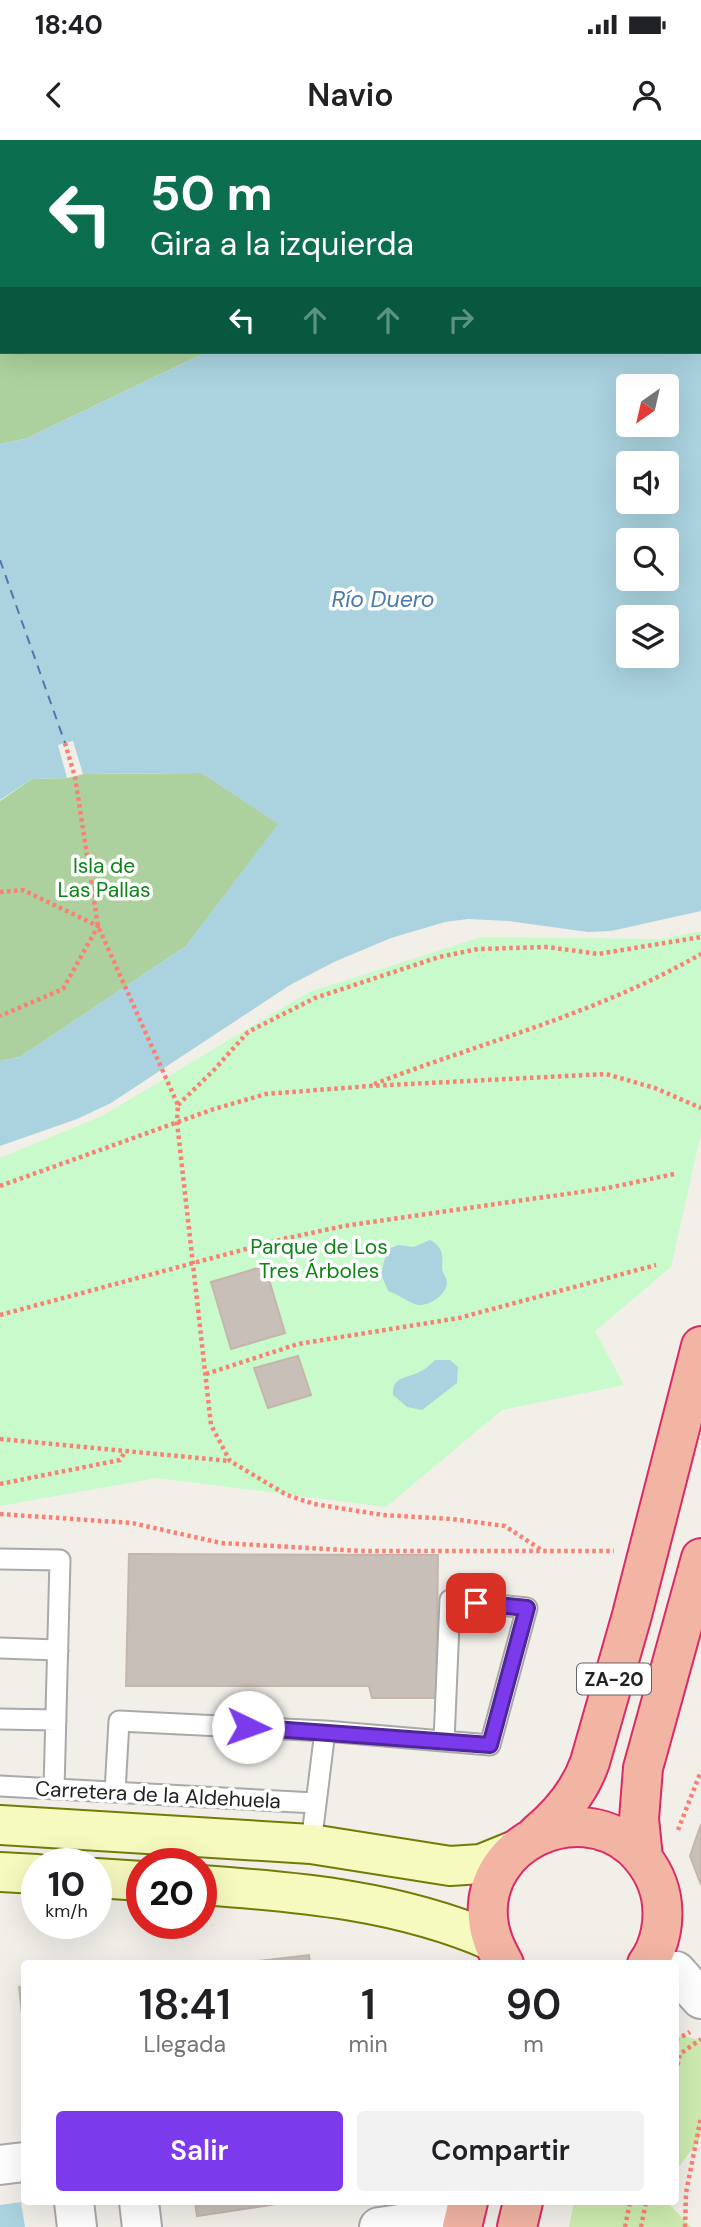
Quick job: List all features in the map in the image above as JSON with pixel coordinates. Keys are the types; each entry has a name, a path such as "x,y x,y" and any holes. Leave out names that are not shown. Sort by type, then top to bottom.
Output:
{"highway":[{"name":"ZA-20","path":"525,1843 567,1805 590,1762 639,1588 701,1346"},
{"name":"ZA-20","path":"643,1857 639,1819 643,1768 701,1558"},
{"path":"498,1952 487,1918 489,1894 498,1871 525,1843 567,1826 595,1827 621,1838 643,1857 658,1883 663,1912 663,1960"},
{"path":"462,2227 467,2205"},
{"path":"517,2227 522,2205"}],"main road":[{"name":"Carretera de la Aldehuela","path":"0,1825 311,1844 450,1866 481,1864 525,1843"},
{"path":"0,1872 21,1873"},
{"path":"217,1886 289,1892 367,1903 432,1918 498,1952"}],"street":[{"path":"679,1978 701,2001"},
{"path":"679,1997 701,2001"},
{"path":"0,2165 21,2162"},
{"path":"74,2205 77,2227"},
{"path":"139,2205 142,2227"},
{"path":"396,2226 437,2215 455,2205"}],"lane":[{"path":"0,1559 60,1560 54,1789"},
{"path":"115,1793 119,1721 325,1731 490,1745 527,1608 450,1600 444,1741"},
{"path":"0,1648 58,1650"},
{"path":"0,1719 56,1720"},
{"path":"311,1844 325,1731"},
{"name":"Carretera de la Aldehuela","path":"0,1786 316,1803"}],"path":[{"path":"65,743 75,777 98,926 178,1105 177,1122 211,1425 230,1461"},
{"path":"0,892 23,890 98,926"},
{"path":"0,1016 63,989 98,926"},
{"path":"178,1105 213,1072 248,1032 315,998 439,957 478,949 548,947 598,954 701,937"},
{"path":"370,1086 445,1057 547,1023 669,973 701,954"},
{"path":"0,1186 214,1109 266,1094 606,1074 655,1088 701,1108"},
{"path":"0,1315 344,1226 597,1189 674,1174"},
{"path":"206,1374 298,1343 459,1318 656,1265"},
{"path":"0,1439 230,1461 287,1495 314,1504 383,1515 452,1519 505,1526 543,1551"},
{"path":"0,1484 120,1460 125,1451"},
{"path":"0,1514 132,1523 221,1543 361,1551 615,1551"},
{"path":"675,1838 701,1771"},
{"path":"679,2058 680,2054 701,2039"},
{"path":"685,2227 687,2193 701,2117"},
{"path":"625,2227 630,2205"},
{"path":"640,2227 645,2205"}],"green space":[{"path":"0,354 203,354 25,439 0,444"},
{"name":"Isla de Las Pallas","path":"202,773 279,824 186,946 20,1057 0,1061 0,801 32,779 67,778 83,774"},
{"name":"Parque de Los Tres Árboles","path":"701,931 701,1133 671,1267 595,1331 624,1385 502,1410 386,1507 157,1478 0,1506 0,1158 102,1116 309,992 481,937 661,939"},
{"path":"679,2036 701,2040 701,2137 679,2167"},
{"path":"573,2205 670,2205 691,2227 569,2227"}],"water":[{"name":"Río Duero","path":"203,354 701,354 701,911 611,931 588,932 508,921 468,919 445,922 391,938 334,962 290,985 111,1103 77,1119 0,1146 0,1061 20,1057 186,946 278,824 202,773 83,774 67,778 32,779 0,800 0,444 25,439"},
{"path":"430,1240 441,1252 442,1270 447,1283 444,1292 437,1299 418,1305 388,1291 381,1274 391,1248 398,1245 414,1247"},
{"path":"435,1360 450,1360 458,1367 457,1383 422,1410 407,1407 393,1395 395,1384 402,1378 425,1369"},
{"path":"21,2202 25,2227 0,2227 0,2205"}],"pier":[{"path":"73,741 83,774 67,778 58,745"}],"building":[{"path":"265,1266 285,1333 231,1349 211,1282"},
{"path":"298,1356 311,1395 268,1408 254,1368"},
{"path":"129,1554 438,1555 436,1698 372,1698 369,1686 126,1686"},
{"path":"701,1824 701,1885 690,1856"},
{"path":"309,1955 310,1960 267,1960"},
{"path":"195,2205 270,2205 197,2216"}],"ferry route":[{"path":"0,560 65,743"}],"route":[{"path":"248,1727 490,1745 527,1608 476,1603"}]}
